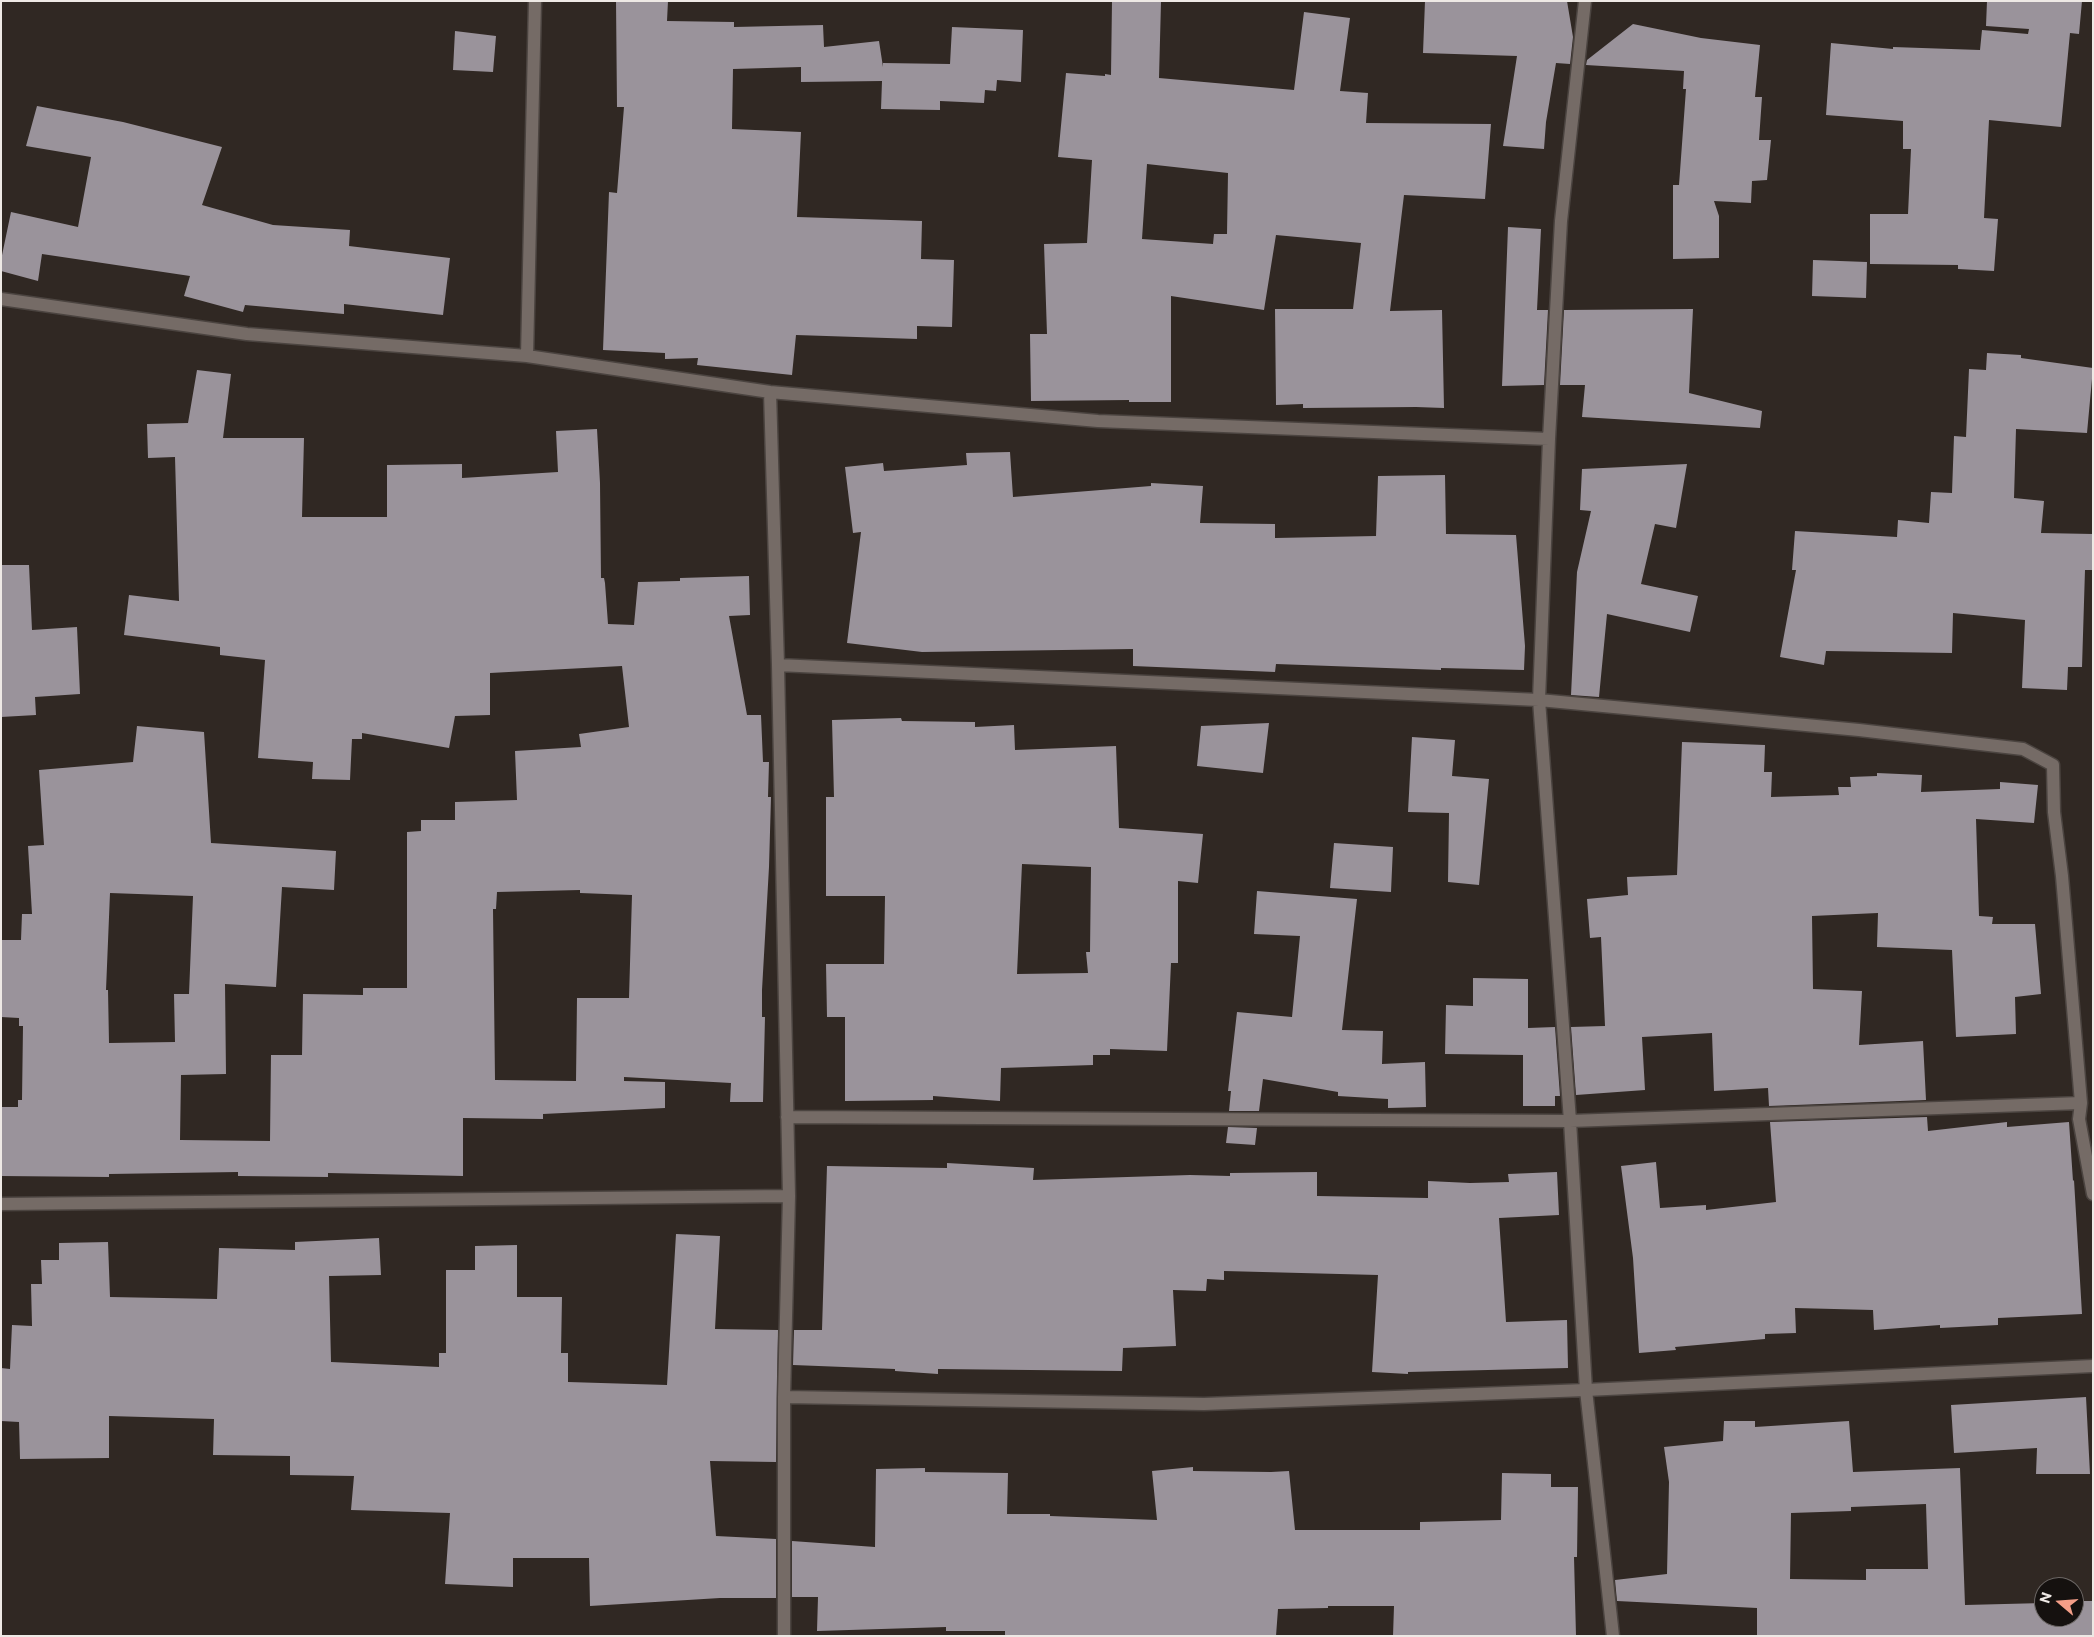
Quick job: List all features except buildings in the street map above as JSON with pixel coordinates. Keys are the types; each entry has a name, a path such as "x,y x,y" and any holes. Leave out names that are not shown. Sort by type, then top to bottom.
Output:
{"street":[{"path":"527,356 535,1"},
{"path":"1585,1 1561,221 1549,439 1540,700 1570,1121 1586,1390 1613,1636"},
{"path":"1,299 247,334 527,356 770,392 1098,421 1549,439"},
{"path":"770,392 778,665 789,1196 784,1397 784,1636"},
{"path":"778,665 1540,700 1859,730 2023,750 2053,765 2054,812 2062,876 2081,1103 2079,1119 2093,1194"},
{"path":"787,1117 1570,1121 2081,1103"},
{"path":"1,1204 789,1196"},
{"path":"784,1397 1204,1404 1586,1390 2093,1366"}]}
